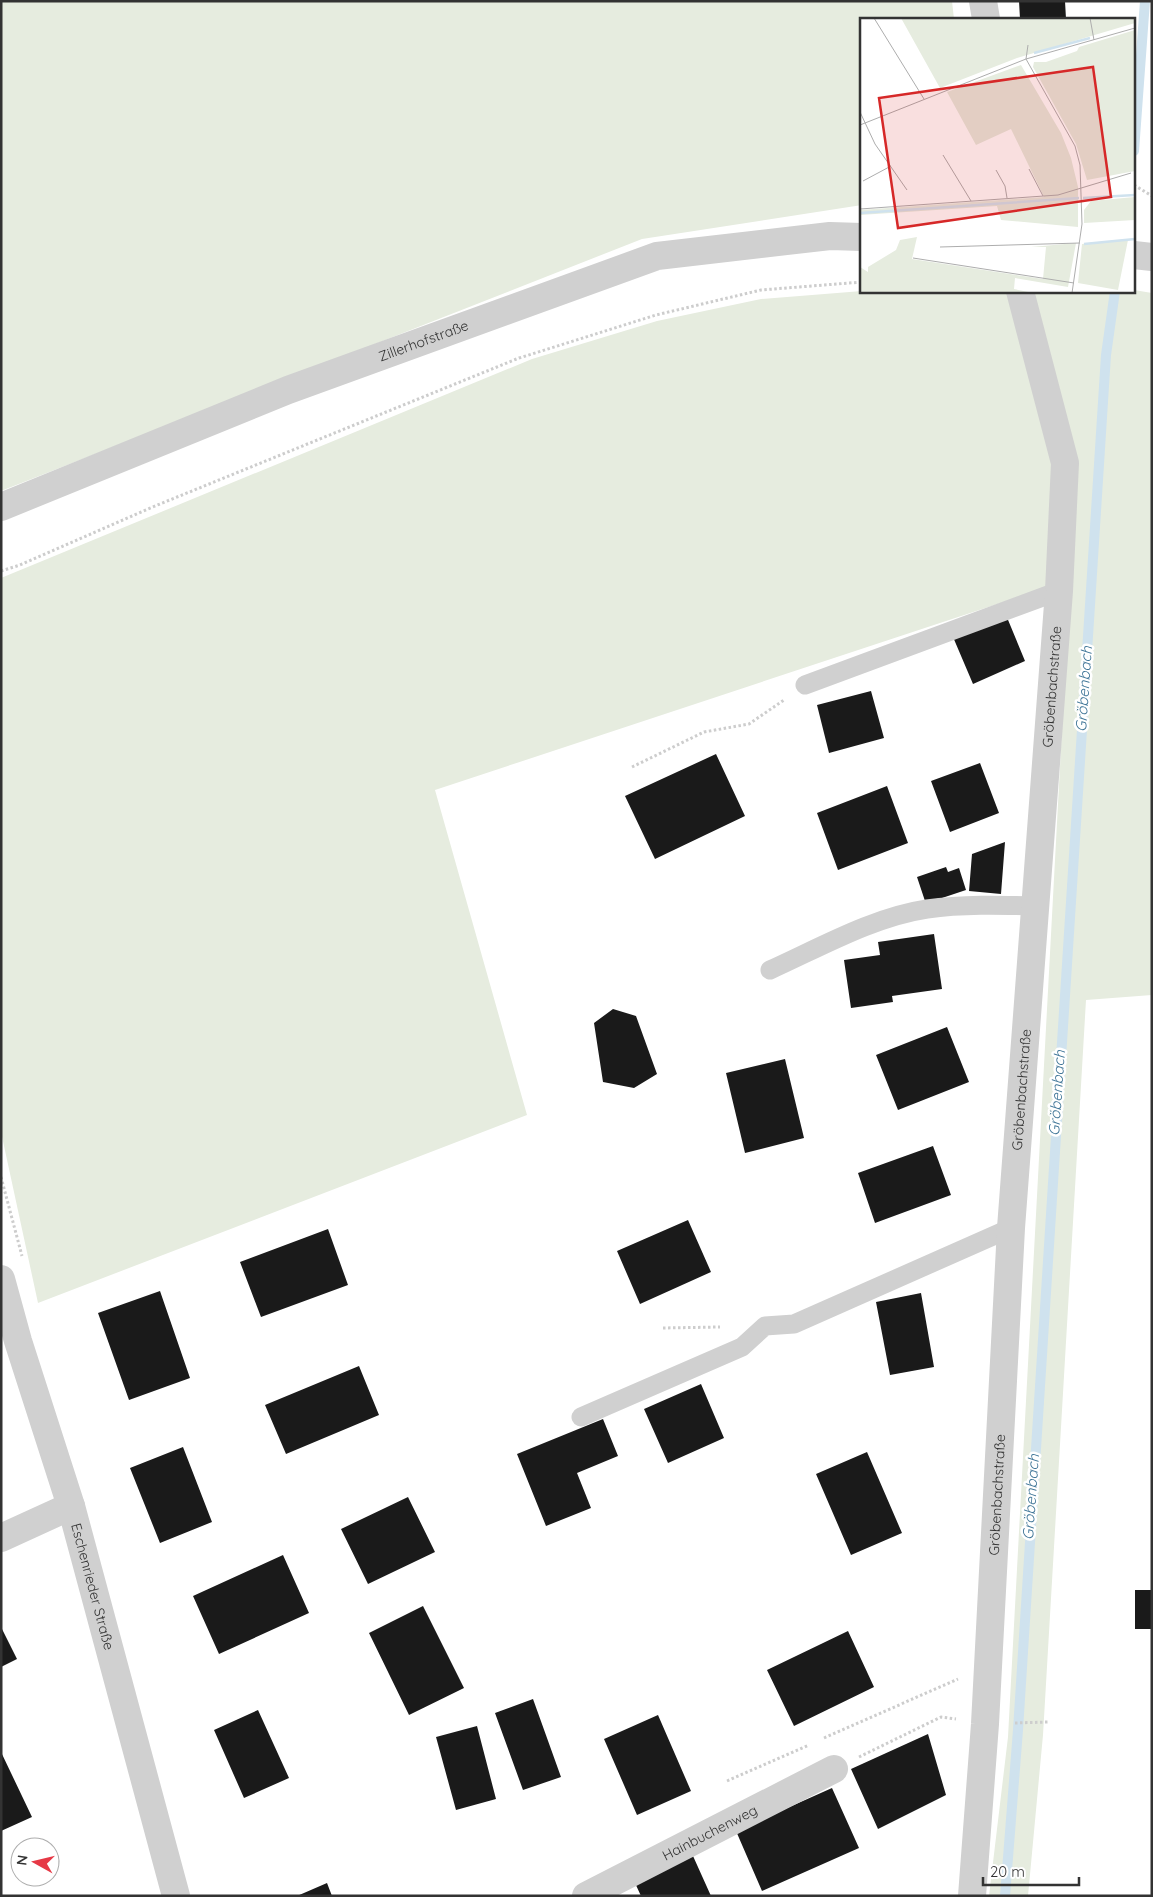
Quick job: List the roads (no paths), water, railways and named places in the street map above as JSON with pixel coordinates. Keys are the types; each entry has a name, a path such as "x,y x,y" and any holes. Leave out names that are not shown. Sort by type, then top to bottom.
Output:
{"street":[{"path":"983,1 986,18"},
{"name":"Zillerhofstraße","path":"1,507 288,390 657,256 830,236 860,237"},
{"name":"Gröbenbachstraße","path":"972,1896 989,1666 1011,1228 1059,591 1065,463 1020,292"},
{"name":"Eschenrieder Straße","path":"1,1279 18,1342 72,1506 176,1896"},
{"path":"1,1538 72,1506"},
{"name":"Hainbuchenweg","path":"586,1896 616,1889 834,1769"}],"lane":[{"path":"805,685 1059,591"},
{"path":"770,970 882,920 926,909 987,905 1035,906"},
{"path":"582,1417 742,1347 765,1326 794,1324 1011,1228"}],"waterway":[{"name":"Gröbenbach","path":"1136,124 1145,1"},
{"name":"Gröbenbach","path":"1005,1896 1018,1730 1106,355 1115,292"}]}
